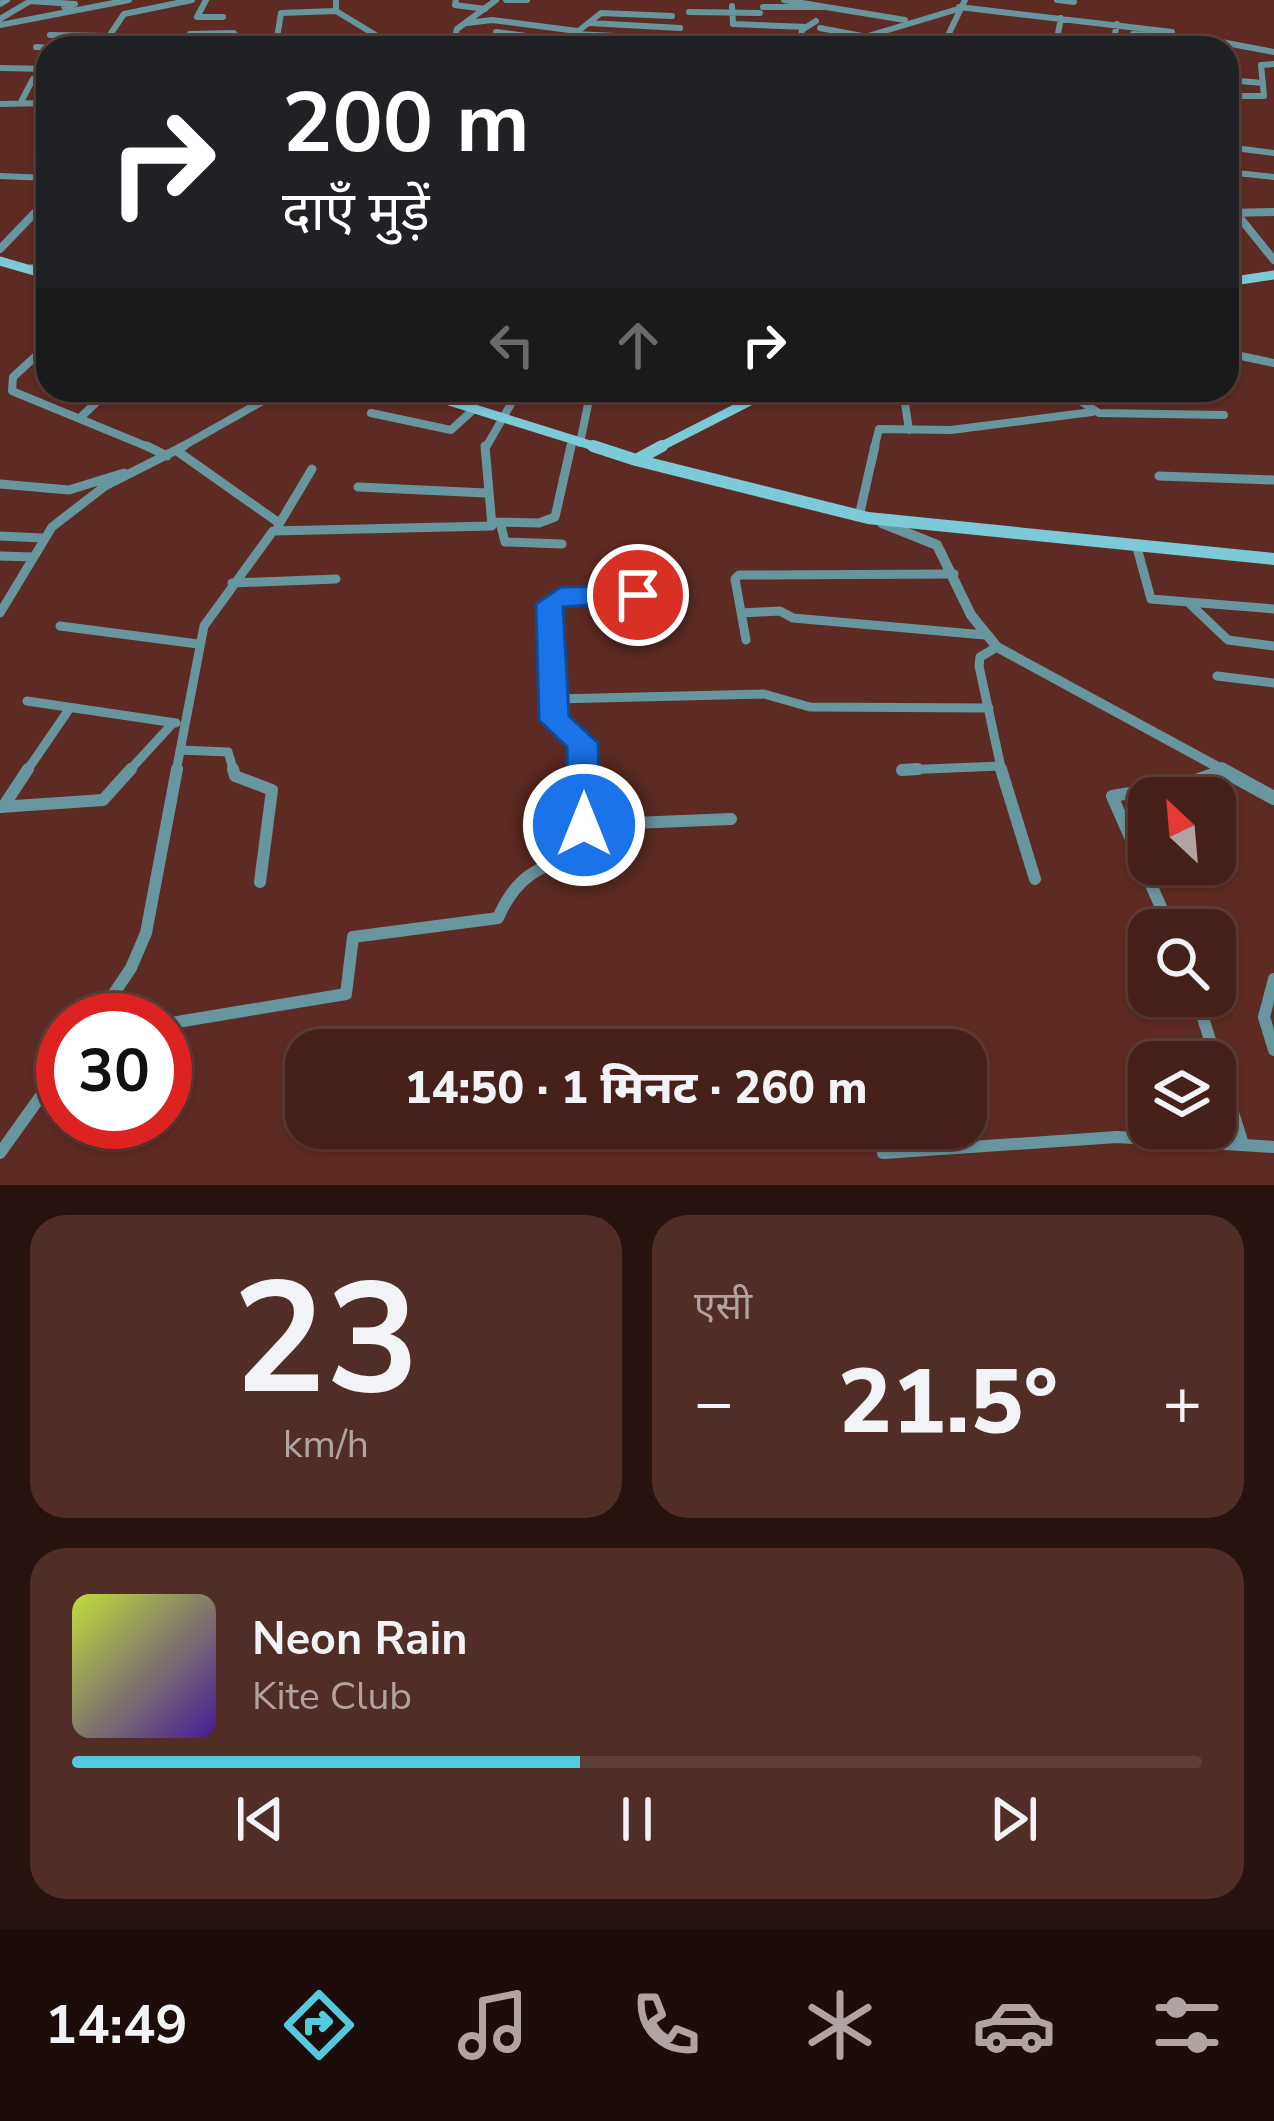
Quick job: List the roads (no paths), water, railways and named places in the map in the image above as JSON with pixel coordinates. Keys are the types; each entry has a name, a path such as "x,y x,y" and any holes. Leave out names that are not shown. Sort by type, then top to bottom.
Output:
{"main road":[{"path":"3,265 36,270"},
{"path":"1239,279 1274,274"},
{"path":"457,402 636,460 864,517 1274,559"},
{"path":"636,460 749,402"}],"street":[{"path":"0,25 129,0"},
{"path":"50,35 109,36 119,18 192,0"},
{"path":"206,0 197,17 223,17"},
{"path":"336,0 336,11"},
{"path":"456,0 458,6 485,9"},
{"path":"456,36 458,29 496,0"},
{"path":"506,0 527,0"},
{"path":"784,0 821,7"},
{"path":"946,36 965,0"},
{"path":"1057,0 1074,2"},
{"path":"31,1 73,3 75,4 0,19 31,1"},
{"path":"103,2 119,18"},
{"path":"467,22 492,20 635,36 652,6"},
{"path":"700,6 821,7 909,21"},
{"path":"689,12 732,6"},
{"path":"732,6 734,25 818,24 863,36 958,8 1172,32 1169,36"},
{"path":"277,36 281,14 336,11 377,36"},
{"path":"570,36 601,13 672,16"},
{"path":"1022,28 1027,14"},
{"path":"1058,36 1061,18"},
{"path":"590,23 680,28"},
{"path":"1114,36 1117,24"},
{"path":"803,36 806,27"},
{"path":"496,32 526,36"},
{"path":"190,34 235,36"},
{"path":"1133,34 1150,36"},
{"path":"1239,45 1274,52"},
{"path":"1239,96 1264,96 1262,65 1274,64"},
{"path":"0,68 36,69"},
{"path":"21,102 33,79"},
{"path":"1239,81 1263,83"},
{"path":"0,104 36,103"},
{"path":"1239,149 1274,153"},
{"path":"1239,173 1274,177"},
{"path":"0,176 36,178"},
{"path":"0,248 36,211"},
{"path":"1239,213 1274,212"},
{"path":"1239,222 1274,260"},
{"path":"0,393 36,357"},
{"path":"1239,358 1274,363"},
{"path":"9,385 36,401"},
{"path":"40,402 172,454 277,527 487,527 555,517 561,473 577,442 588,402"},
{"path":"82,416 97,402"},
{"path":"0,484 74,490 216,435 264,402"},
{"path":"511,402 485,445 486,493 505,542 562,544"},
{"path":"905,402 909,430"},
{"path":"1079,402 1092,412"},
{"path":"371,412 451,430 474,409"},
{"path":"1224,415 1092,412 951,430 876,430 864,517 932,541 985,635 997,647 1274,798"},
{"path":"0,614 42,538 75,507 149,464"},
{"path":"2,807 103,800 179,724 189,708 198,644 208,616 261,541 277,527 312,469"},
{"path":"1159,476 1274,480"},
{"path":"358,487 486,493"},
{"path":"0,536 42,538"},
{"path":"1136,544 1144,592 1151,599 1274,609"},
{"path":"0,556 33,557"},
{"path":"746,640 735,579 740,575 952,571"},
{"path":"232,583 336,579"},
{"path":"192,1020 346,994 352,937 498,918 510,891 527,875 583,850 582,743 555,723 550,599 638,595"},
{"path":"1190,604 1228,640 1274,646"},
{"path":"741,613 778,610 793,618 985,635"},
{"path":"60,626 198,644"},
{"path":"997,647 978,661 1001,766 1035,879"},
{"path":"1217,676 1274,683"},
{"path":"556,699 764,694 810,707 989,708"},
{"path":"27,701 179,724"},
{"path":"2,807 70,708"},
{"path":"114,993 146,933 180,750 179,724"},
{"path":"180,750 228,752 235,776 272,790 260,881"},
{"path":"902,770 1001,766"},
{"path":"1162,909 1112,796 1185,784 1223,770"},
{"path":"584,825 731,819"},
{"path":"1274,980 1264,1017 1274,1050"},
{"path":"1203,1017 1243,1144"},
{"path":"0,1154 36,1103"},
{"path":"883,1153 1087,1137 1274,1147"}]}
